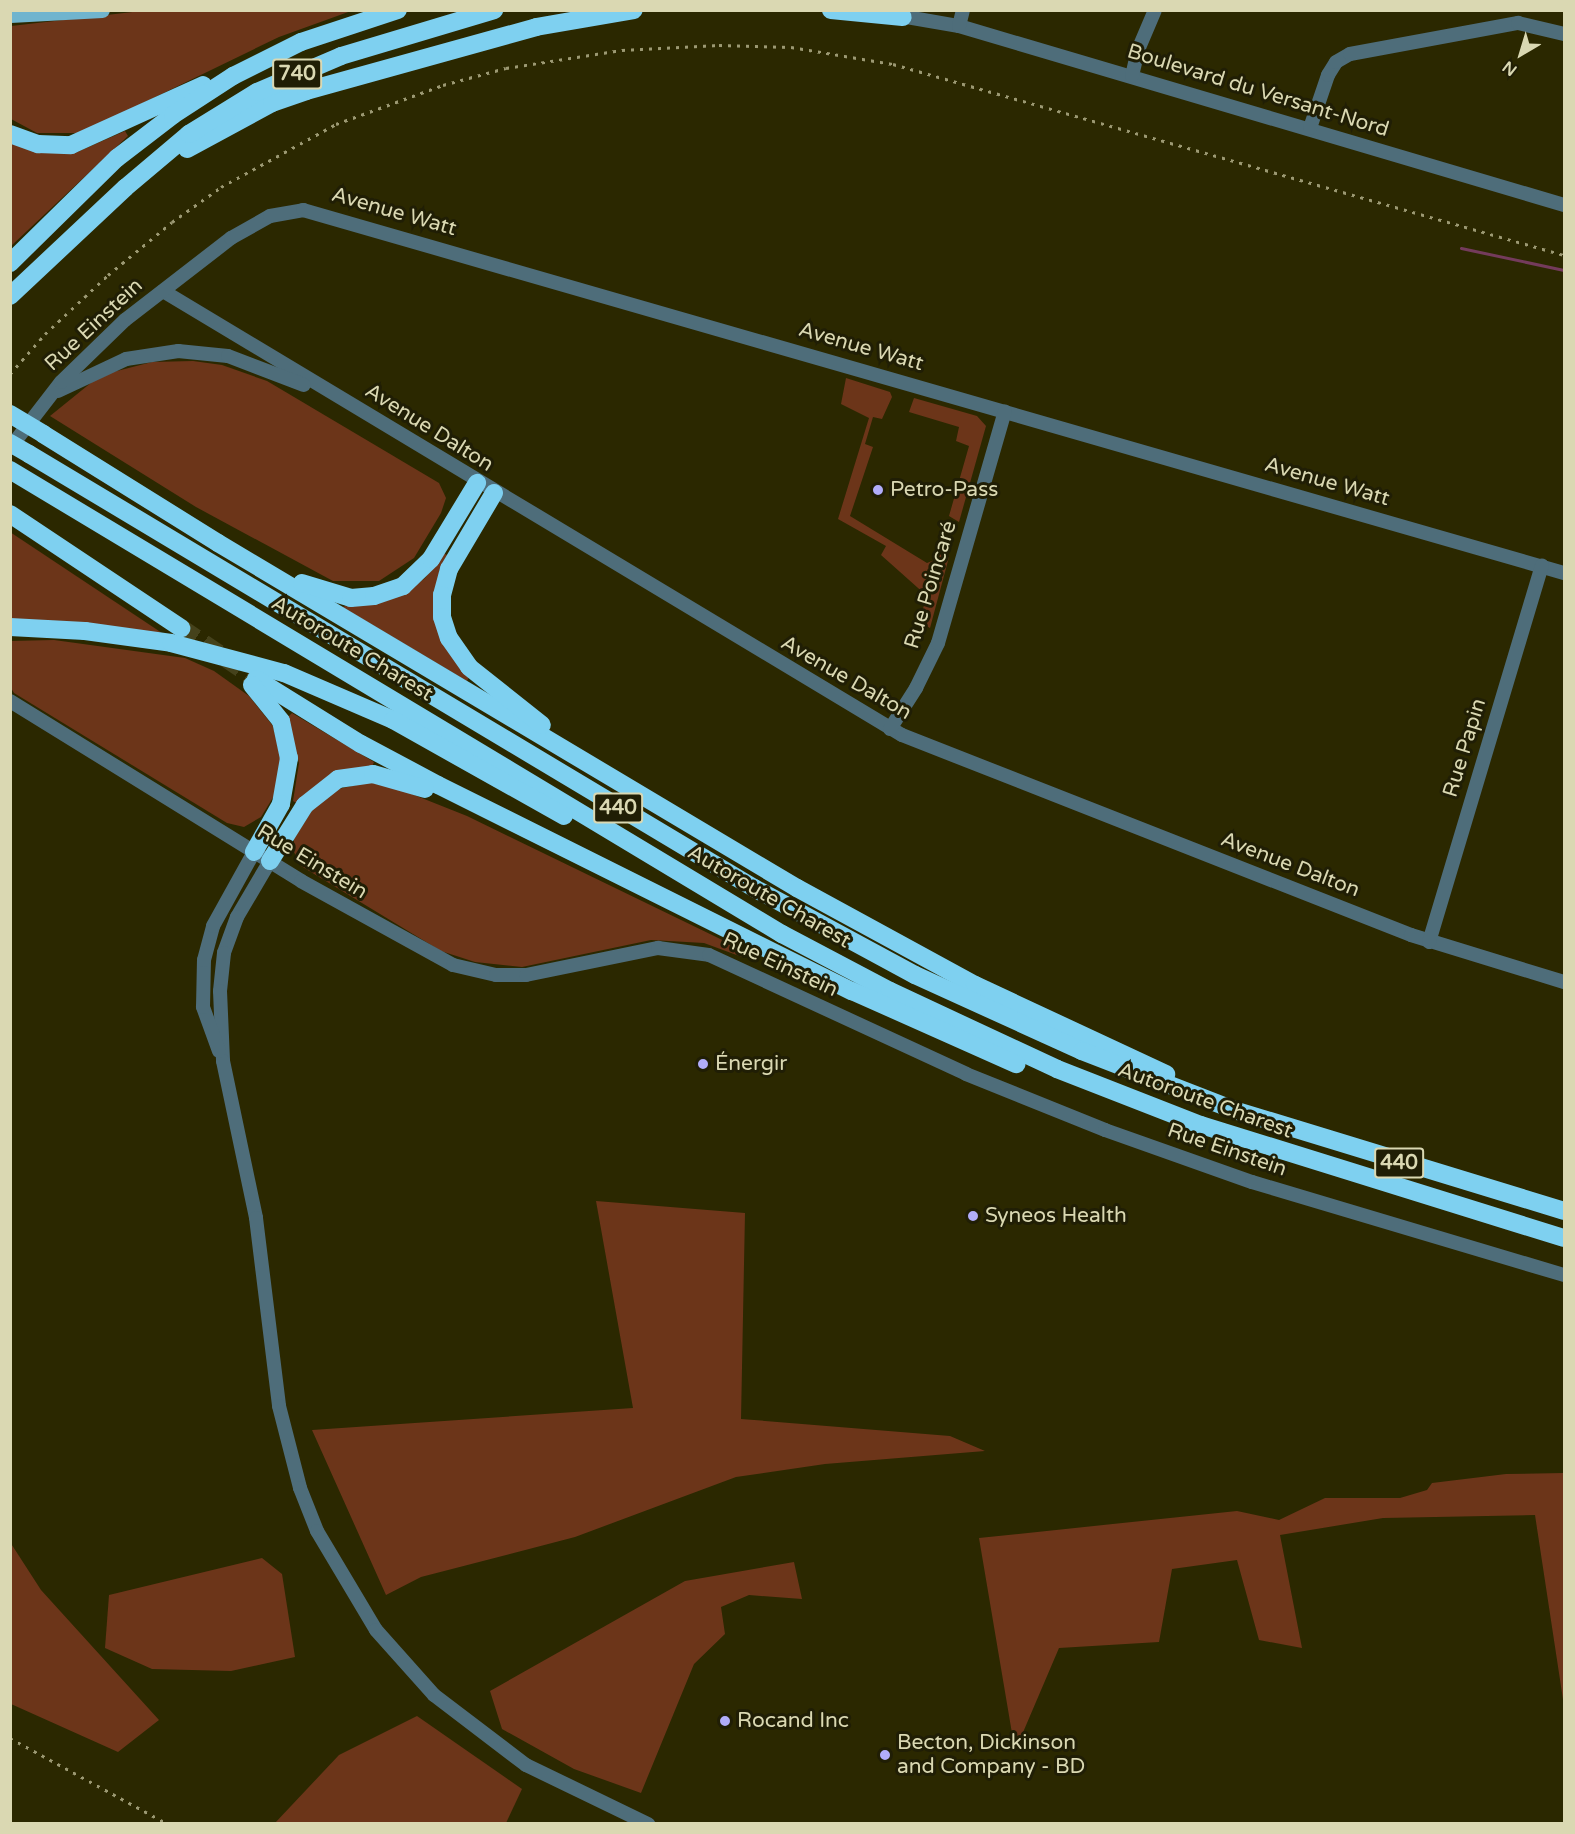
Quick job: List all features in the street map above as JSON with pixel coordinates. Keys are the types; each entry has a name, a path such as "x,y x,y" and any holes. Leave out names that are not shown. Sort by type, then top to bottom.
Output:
{"highway":[{"name":"740","path":"10,263 117,158 149,133 233,76 301,42 398,10"},
{"name":"740","path":"10,296 125,188 189,134 257,92 341,56 494,10"},
{"path":"125,188 207,137 295,95 536,27 634,10"},
{"path":"831,10 910,14"},
{"path":"10,134 49,146 83,141 301,42"},
{"path":"10,414 677,817 919,956 1037,1016 1145,1063 1234,1110"},
{"name":"Autoroute Charest","path":"10,443 833,933 1045,1035 1234,1110 1564,1211"},
{"name":"Autoroute Charest","path":"13,471 782,934 944,1017 1115,1093 1288,1155 1564,1238"},
{"path":"174,513 305,585 341,597 374,597 403,586 420,574 477,483"},
{"path":"494,493 446,579 442,617 454,648 473,671 508,700 677,817"},
{"path":"10,514 181,628"},
{"path":"10,627 86,631 171,643 262,666 328,690 415,731 709,899 782,934"},
{"path":"254,852 281,804 289,758 281,721 253,681 378,753 539,835 925,1024 1023,1067 1115,1093"},
{"path":"270,861 301,810 316,793 338,779 363,773 405,781 539,835"}],"main road":[{"path":"10,15 102,10"}],"street":[{"name":"Boulevard du Versant-Nord","path":"879,10 910,14 959,26 1564,205"},
{"path":"959,26 963,10"},
{"path":"1132,76 1138,50 1155,10"},
{"path":"1310,128 1328,75 1336,62 1350,54 1518,23 1564,34"},
{"name":"Avenue Watt","path":"163,291 259,222 285,211 312,211 1564,573"},
{"name":"Rue Einstein","path":"10,448 49,397 99,343 163,291"},
{"name":"Avenue Dalton","path":"163,291 477,483 890,729 1429,942 1564,982"},
{"path":"49,397 126,359 195,351 243,361 346,402"},
{"name":"Rue Poincaré","path":"890,729 916,688 938,643 1005,411"},
{"name":"Rue Papin","path":"1429,942 1542,566"},
{"name":"Rue Einstein","path":"10,701 254,852 425,953 482,973 540,973 658,948 709,955 966,1074 1105,1130 1252,1182 1564,1275"},
{"path":"254,852 213,926 204,960 203,1007 223,1061 256,1218 283,1426 300,1488 335,1566 376,1630 434,1695 463,1720 526,1765 648,1824"},
{"path":"223,1061 220,991 224,953 237,917 270,861"}],"shaded area":[{"path":"150,10 351,11 279,37 81,133 37,133 11,119 11,26"},
{"path":"125,131 128,136 11,246 11,143 40,153 75,153"},
{"path":"193,361 222,365 267,381 439,483 446,498 441,513 414,558 379,581 333,581 196,507 50,416 92,382 113,372 152,362"},
{"path":"846,378 890,392 892,397 882,419 873,417 865,444 873,447 850,516 927,563 937,559 940,552 949,557 930,628 919,621 927,596 881,555 886,546 838,519 869,418 841,404"},
{"path":"914,398 977,416 986,426 959,522 949,516 969,446 956,441 959,427 909,412"},
{"path":"10,532 162,633 11,620"},
{"path":"443,553 447,555 439,571 442,640 469,677 467,681 342,607 411,589 425,578"},
{"path":"54,640 185,658 214,671 249,696 273,726 281,761 277,791 261,817 244,827 227,823 14,693 11,688 10,641"},
{"path":"292,713 374,762 372,767 298,804 293,801 299,763 287,718"},
{"path":"370,782 389,785 467,816 745,951 742,957 704,943 651,940 522,967 475,962 441,951 301,866 294,852 294,839 314,807 338,789"},
{"path":"596,1201 745,1213 741,1419 950,1436 985,1451 825,1464 736,1477 575,1537 421,1577 386,1595 312,1430 633,1408"},
{"path":"1564,1473 1564,1706 1535,1515 1383,1518 1280,1535 1302,1648 1259,1640 1237,1560 1172,1569 1159,1642 1059,1648 1015,1751 979,1538 1237,1511 1279,1520 1325,1498 1400,1498 1427,1490 1432,1483 1506,1474"},
{"path":"10,1542 41,1590 159,1720 118,1752 11,1704"},
{"path":"262,1558 282,1574 295,1657 231,1671 152,1669 105,1648 109,1595"},
{"path":"794,1562 802,1599 749,1595 721,1607 725,1634 694,1664 641,1793 574,1769 502,1729 490,1691 685,1581"},
{"path":"417,1716 522,1789 506,1823 275,1823 339,1755"}],"waterway":[{"path":"1461,248 1564,270"}],"tunnel":[{"path":"181,628 256,679"}],"railway":[{"path":"10,374 45,334 108,275 172,222 221,187 336,124 443,85 506,68 622,50 719,45 791,47 893,64 1564,255"},
{"path":"10,1738 168,1824"}],"place":[{"name":"Petro-Pass","path":"878,490"},
{"name":"Énergir","path":"703,1064"},
{"name":"Syneos Health","path":"973,1216"},
{"name":"Rocand Inc","path":"725,1721"},
{"name":"Becton, Dickinson and Company - BD","path":"885,1755"}]}
